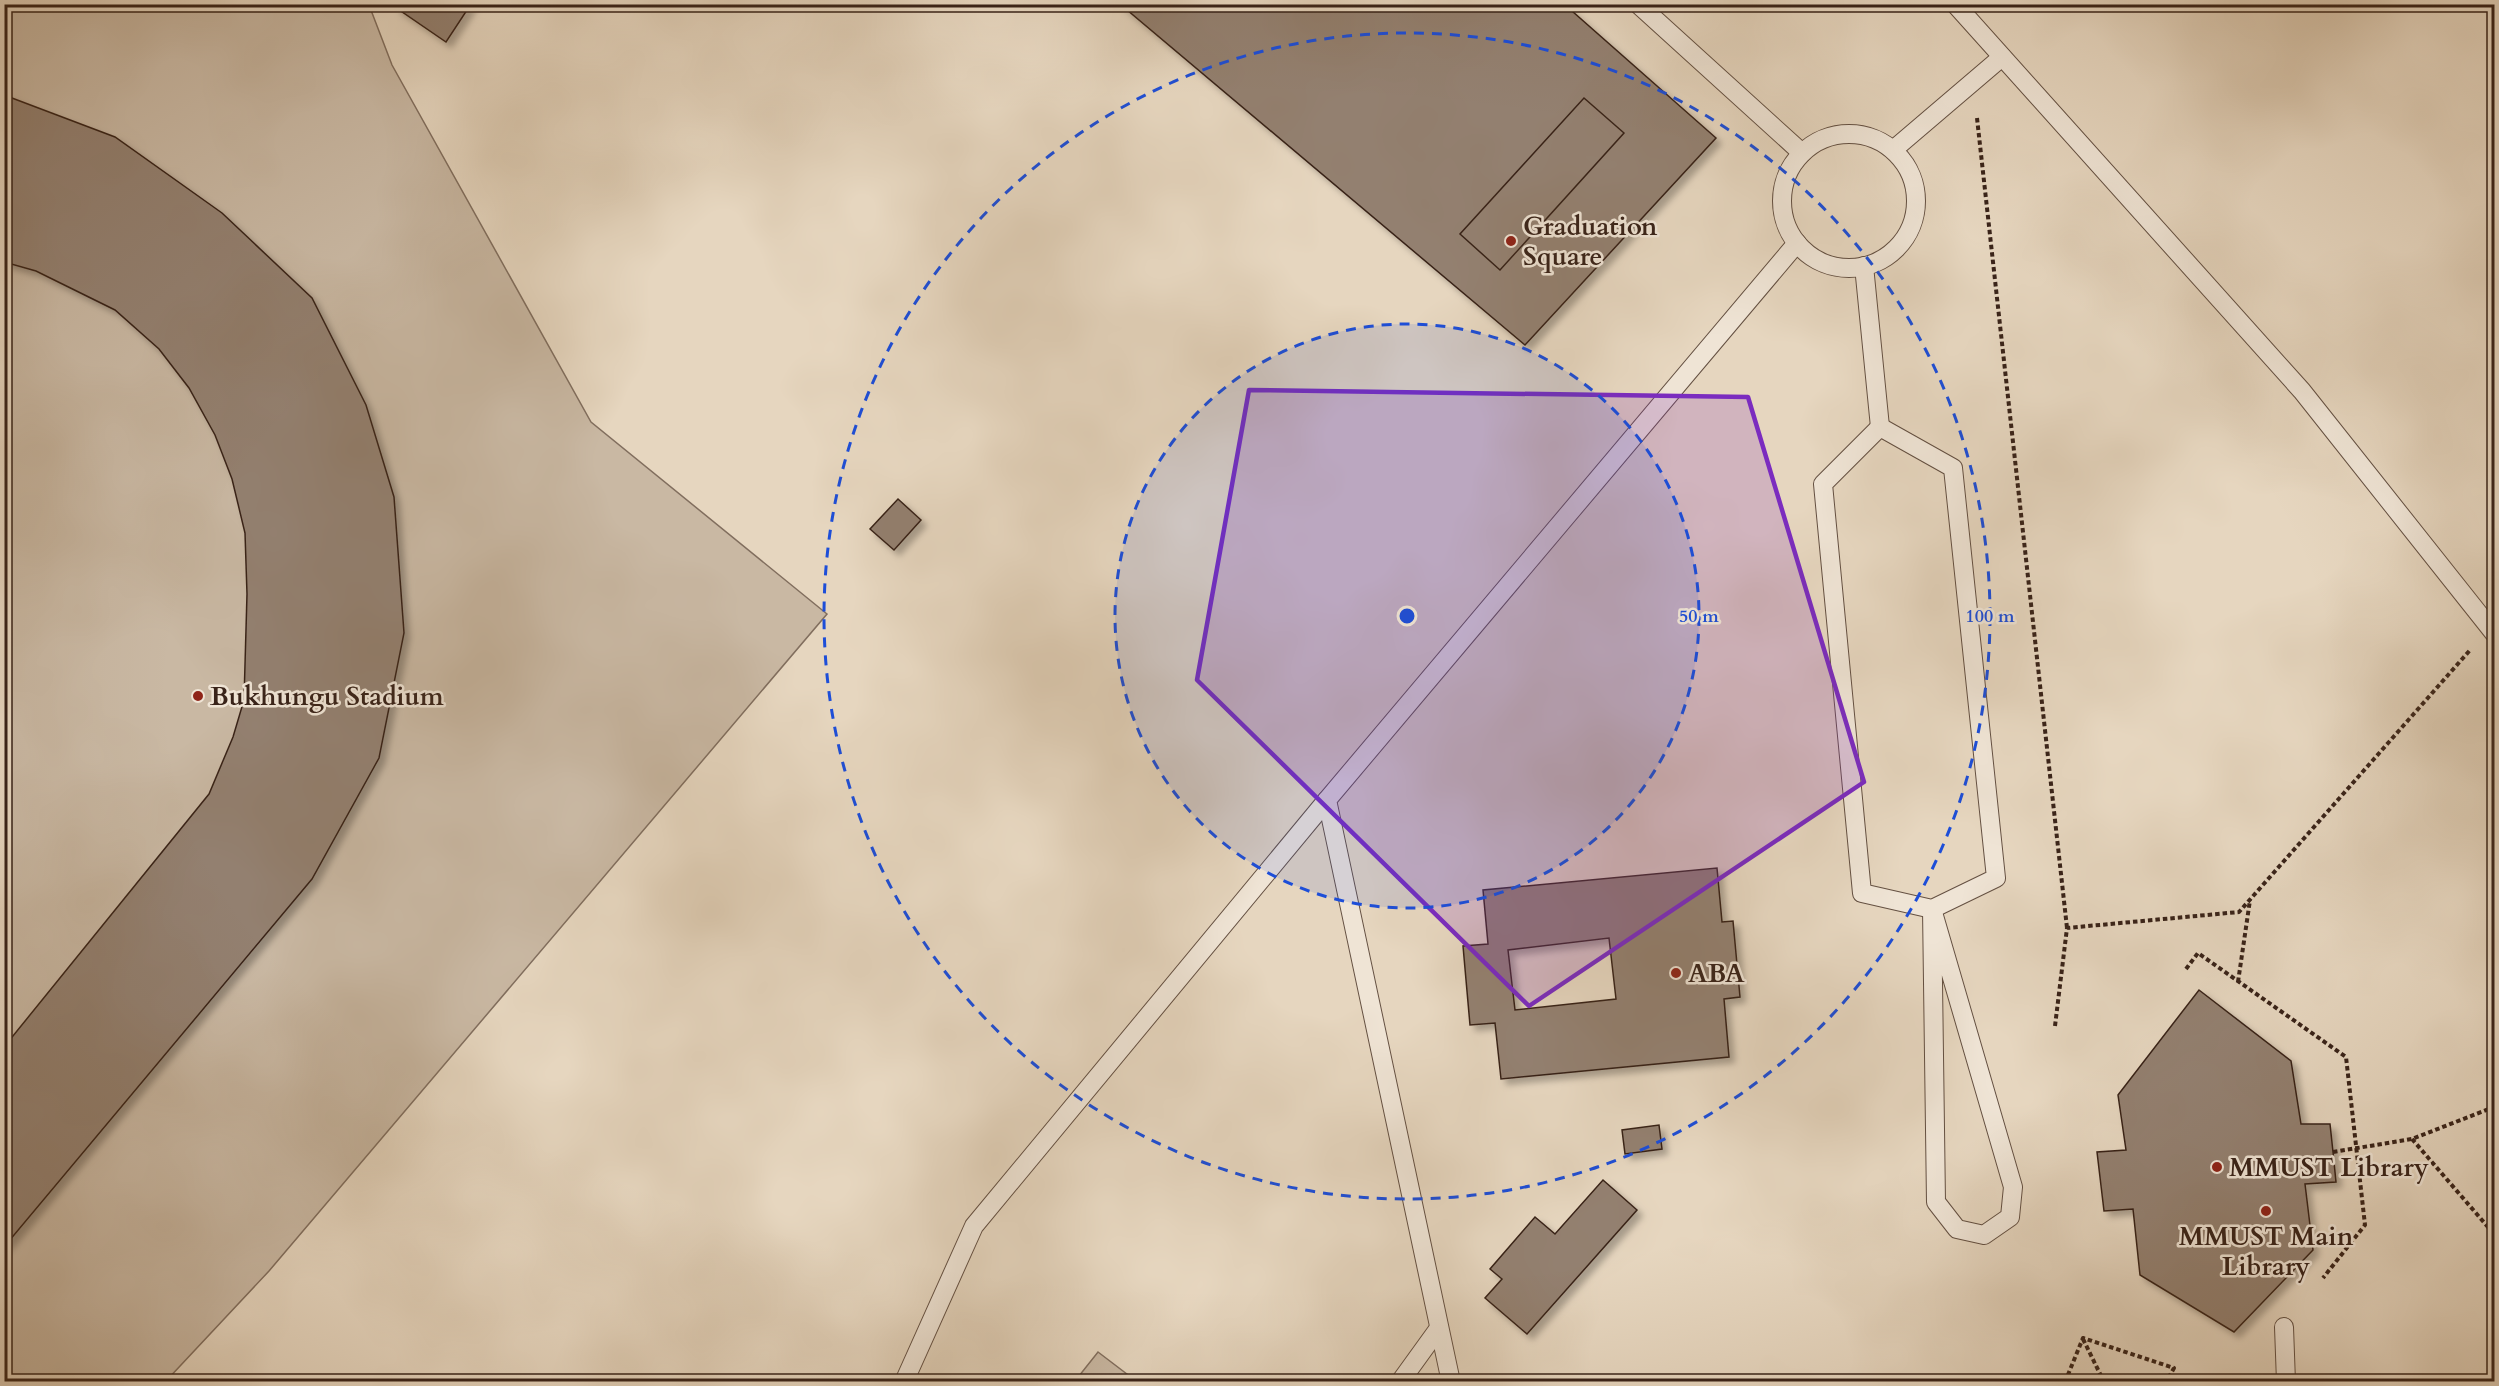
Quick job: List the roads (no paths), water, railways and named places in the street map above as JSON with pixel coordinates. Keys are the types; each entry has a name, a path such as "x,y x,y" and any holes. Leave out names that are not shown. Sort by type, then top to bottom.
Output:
{"lane":[{"path":"1638,4 1802,153"},
{"path":"1955,4 2302,391 2492,630"},
{"path":"1893,150 2002,57"},
{"path":"1857,134 1876,139 1893,150 1907,166 1915,185 1917,206 1912,227 1900,245 1884,258 1864,266 1846,268 1827,264 1811,256 1797,243 1787,226 1782,207 1786,178 1802,153 1818,141 1837,135 1857,134"},
{"path":"904,1382 974,1226 1327,800 1797,243"},
{"path":"1864,266 1880,427"},
{"path":"1880,427 1953,468 1996,878 1932,909 1862,893 1823,484 1880,427"},
{"path":"1327,800 1451,1382"},
{"path":"1932,909 2013,1187 2010,1217 1984,1235 1957,1229 1936,1202 1932,909"},
{"path":"2284,1327 2286,1382"},
{"path":"1400,1382 1439,1328"}],"place":[{"name":"Graduation Square","path":"1511,241"},
{"name":"Bukhungu Stadium","path":"198,696"},
{"name":"ABA","path":"1676,973"},
{"name":"MMUST Library","path":"2217,1167"},
{"name":"MMUST Main Library","path":"2266,1211"}]}
